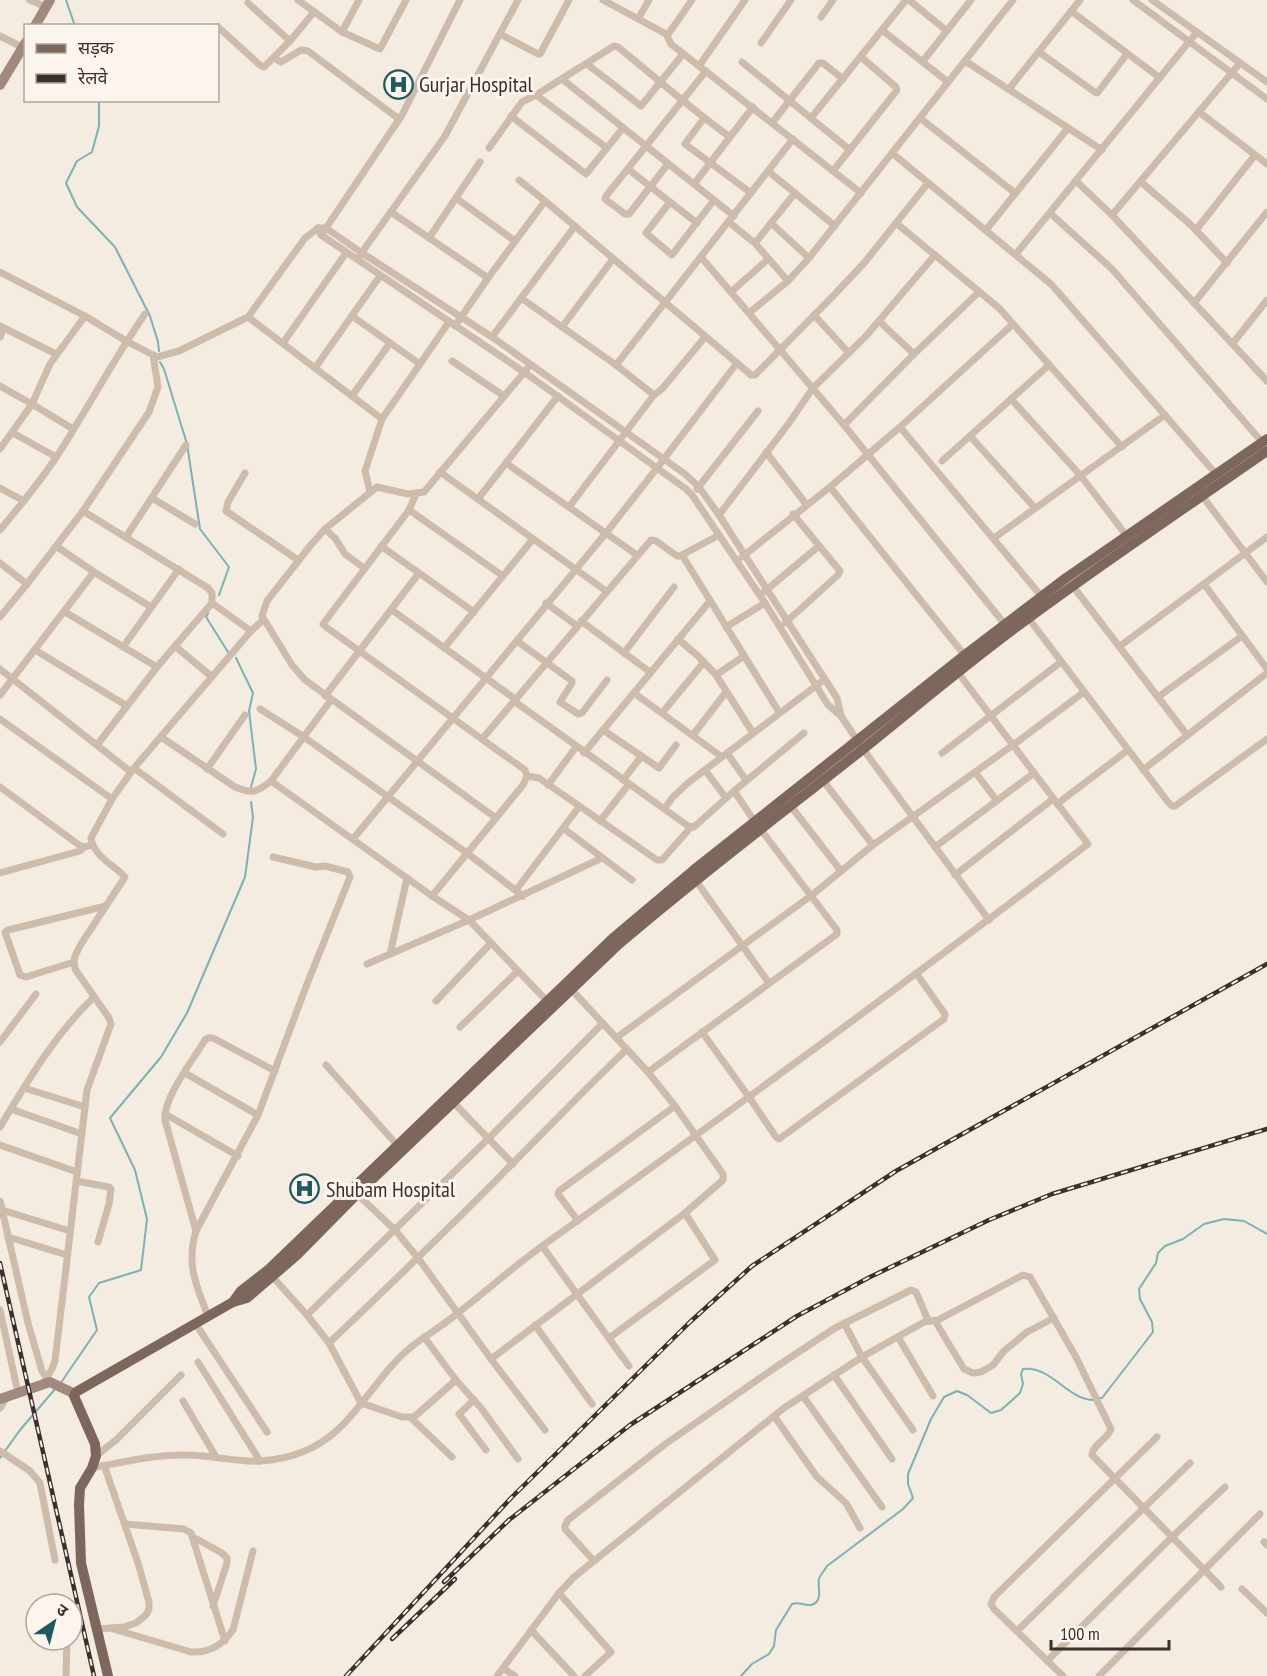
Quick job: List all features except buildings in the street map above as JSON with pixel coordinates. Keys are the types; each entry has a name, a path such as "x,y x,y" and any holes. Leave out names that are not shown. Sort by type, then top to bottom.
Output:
{"main road":[{"path":"1199,492 1216,474 1265,444"},
{"path":"108,1676 81,1563 80,1488 92,1468 96,1456 95,1444 74,1396 70,1392 232,1302 241,1291 270,1274 569,987 613,938 968,658 1069,582 1265,444"},
{"path":"1025,615 1042,597 1069,582"},
{"path":"758,825 790,806 820,776"},
{"path":"354,1191 397,1145 451,1100"}],"street":[{"path":"30,0 48,4 36,24"},
{"path":"298,0 342,32 380,49 406,0"},
{"path":"342,32 359,0"},
{"path":"0,272 157,357 179,351 248,317 305,238 326,228 399,119 460,0"},
{"path":"356,260 445,136 518,0"},
{"path":"500,34 540,54 569,0"},
{"path":"603,0 667,37 683,54 861,193"},
{"path":"638,19 649,0"},
{"path":"667,37 692,0"},
{"path":"699,66 745,0"},
{"path":"761,43 791,0"},
{"path":"821,17 833,0"},
{"path":"812,118 908,0 946,31"},
{"path":"922,61 969,0"},
{"path":"749,313 788,281 809,258 1013,0"},
{"path":"1009,89 1080,0"},
{"path":"1133,0 1267,99"},
{"path":"1152,0 1267,82"},
{"path":"248,3 290,41"},
{"path":"219,28 261,66 266,66 314,12"},
{"path":"1071,12 1160,78"},
{"path":"882,30 948,82"},
{"path":"1016,254 1197,32"},
{"path":"0,36 24,44 0,85"},
{"path":"489,148 522,102 616,46 682,101 730,137"},
{"path":"274,58 281,62 301,50 308,51 399,119"},
{"path":"1039,52 1096,93 1128,54"},
{"path":"587,64 638,105 643,105 683,54"},
{"path":"833,171 897,90 861,57"},
{"path":"965,61 1102,150"},
{"path":"742,62 849,150"},
{"path":"772,123 819,63 823,63 843,79"},
{"path":"1112,215 1240,63"},
{"path":"668,164 629,214 625,214 605,198 706,71"},
{"path":"562,79 714,200 788,281"},
{"path":"536,95 607,148"},
{"path":"694,184 753,107"},
{"path":"1199,112 1267,164"},
{"path":"511,116 583,173 588,173 623,128"},
{"path":"704,118 685,144 751,193"},
{"path":"920,118 1015,193"},
{"path":"986,230 1068,128"},
{"path":"616,364 793,139"},
{"path":"892,153 1052,285 1216,474"},
{"path":"1196,230 1255,155"},
{"path":"429,238 480,162"},
{"path":"628,169 697,223"},
{"path":"768,171 836,225"},
{"path":"519,180 751,375 755,375 865,262 928,183"},
{"path":"1076,181 1112,215 1267,381"},
{"path":"1141,182 1196,230 1227,263"},
{"path":"754,242 795,193"},
{"path":"456,198 515,241"},
{"path":"670,202 645,233 670,254 673,254 714,200"},
{"path":"370,492 365,471 382,419 420,364 452,324 462,317 545,201"},
{"path":"391,212 488,278"},
{"path":"1194,303 1267,212"},
{"path":"1050,213 1112,269 1265,444"},
{"path":"771,223 809,258"},
{"path":"896,223 999,308 1122,447"},
{"path":"492,337 575,226"},
{"path":"326,228 492,337 685,474 699,487 837,698 841,716"},
{"path":"319,232 356,260 524,372 692,495 765,603 828,705 841,716 912,817 989,920"},
{"path":"283,343 346,253"},
{"path":"719,515 813,388 879,321 935,255"},
{"path":"701,257 844,425 1008,628"},
{"path":"562,327 613,259"},
{"path":"731,292 768,259"},
{"path":"315,368 380,276"},
{"path":"844,425 979,292"},
{"path":"521,298 616,364 654,395"},
{"path":"1233,343 1265,307"},
{"path":"0,530 56,457 126,341 145,314"},
{"path":"814,315 849,353"},
{"path":"0,449 32,404 56,354 85,316"},
{"path":"352,316 420,364"},
{"path":"248,317 382,419"},
{"path":"879,321 914,354"},
{"path":"736,561 830,487 1013,324"},
{"path":"0,337 2,327 56,354"},
{"path":"569,507 654,395 662,389 705,337"},
{"path":"352,396 390,343"},
{"path":"2,611 27,584 83,511 149,412 158,387 153,355"},
{"path":"452,361 504,396"},
{"path":"353,839 606,532 736,363"},
{"path":"496,818 305,680 292,665 262,616 267,601 325,529 370,492 381,487 408,495 424,492 530,364"},
{"path":"942,460 1049,365"},
{"path":"0,386 73,429"},
{"path":"478,499 558,396"},
{"path":"1011,399 1081,476 1130,540"},
{"path":"692,495 758,411"},
{"path":"994,538 1165,415"},
{"path":"900,427 1042,597"},
{"path":"13,433 56,457"},
{"path":"970,436 1035,508"},
{"path":"126,537 186,445"},
{"path":"766,452 807,504"},
{"path":"506,463 637,555"},
{"path":"440,472 606,591"},
{"path":"245,473 228,502 226,511 298,560"},
{"path":"830,487 968,658"},
{"path":"0,488 24,501"},
{"path":"1199,492 1267,582"},
{"path":"416,494 409,510 324,624 359,652 525,770 527,776 523,785 432,896"},
{"path":"152,498 195,524"},
{"path":"409,510 503,576"},
{"path":"83,511 179,569 212,593 212,603 157,667 97,745"},
{"path":"780,627 840,573 793,514"},
{"path":"325,529 335,538 345,554 364,568"},
{"path":"482,739 651,540 676,556 719,535"},
{"path":"1120,646 1267,537"},
{"path":"444,648 533,539"},
{"path":"56,546 151,607"},
{"path":"381,546 474,612"},
{"path":"759,595 819,546"},
{"path":"682,555 779,712"},
{"path":"0,563 27,584"},
{"path":"123,646 179,569"},
{"path":"0,695 94,572"},
{"path":"161,737 235,787 248,792 262,788 304,737 359,652 419,573"},
{"path":"1069,582 1187,735"},
{"path":"1143,770 1267,671 1203,584"},
{"path":"624,653 674,587"},
{"path":"584,753 710,601"},
{"path":"212,603 251,631"},
{"path":"546,603 650,672"},
{"path":"726,627 765,603"},
{"path":"392,610 584,753 691,827"},
{"path":"64,612 157,667"},
{"path":"1025,615 1172,806 1267,740"},
{"path":"0,873 80,851 88,846 112,799 132,770 251,631 263,620"},
{"path":"1158,697 1242,636"},
{"path":"678,639 716,675 753,733"},
{"path":"517,641 572,682 560,702 578,714 582,713 607,680"},
{"path":"175,646 212,677"},
{"path":"35,650 127,706"},
{"path":"716,675 744,656"},
{"path":"662,713 704,662"},
{"path":"942,753 1061,662"},
{"path":"92,1468 191,1454 260,1461 304,1452 323,1441 345,1423 396,1360 424,1337 458,1314 542,1246 696,1137 1088,844 955,668"},
{"path":"0,669 97,745 223,834"},
{"path":"664,809 682,787 825,679"},
{"path":"693,735 726,692"},
{"path":"616,1038 812,895 873,844 1084,692"},
{"path":"634,693 724,755 746,780"},
{"path":"260,709 304,737 467,853 523,896"},
{"path":"207,769 244,715"},
{"path":"0,719 112,799"},
{"path":"603,730 659,768 676,745"},
{"path":"527,776 539,778 659,861 691,827 804,733"},
{"path":"548,785 576,747"},
{"path":"956,875 1128,750"},
{"path":"600,821 641,756"},
{"path":"705,770 726,798"},
{"path":"975,772 997,801"},
{"path":"935,848 1034,773"},
{"path":"820,776 873,844"},
{"path":"270,781 469,920 550,1005"},
{"path":"0,787 79,845 88,846 125,877 81,944 74,962 75,969 111,1024 87,1090 55,1361 47,1381 8,1396 0,1408"},
{"path":"648,1072 837,934 837,930 812,895 734,791"},
{"path":"790,806 842,871"},
{"path":"516,890 579,807"},
{"path":"563,828 632,880"},
{"path":"207,1316 192,1270 192,1250 196,1231 258,1115 350,877 348,872 325,866 318,868 273,857"},
{"path":"367,964 523,896 602,858"},
{"path":"693,877 769,983"},
{"path":"390,954 407,878"},
{"path":"74,962 26,977 22,976 3,933 106,906"},
{"path":"436,1001 491,943"},
{"path":"460,1027 518,971"},
{"path":"702,1032 779,1139 944,1019 945,1014 916,973"},
{"path":"490,1359 685,1213 723,1180 723,1174 648,1072 569,987"},
{"path":"0,1042 36,994"},
{"path":"0,1127 62,1033 94,997"},
{"path":"307,1315 489,1138 603,1023"},
{"path":"196,1231 165,1120 168,1100 208,1038 213,1038 275,1071"},
{"path":"329,1343 418,1258 513,1164 562,1111 627,1049"},
{"path":"326,1065 397,1145"},
{"path":"185,1073 258,1115"},
{"path":"24,1088 85,1107"},
{"path":"451,1100 513,1164"},
{"path":"578,1221 558,1194 559,1191 675,1106"},
{"path":"11,1109 82,1134"},
{"path":"165,1114 238,1156"},
{"path":"0,1145 77,1172"},
{"path":"76,1181 111,1189 98,1242"},
{"path":"354,1191 394,1230 418,1258 490,1359 545,1430"},
{"path":"0,1201 28,1323 42,1371 47,1381 70,1392"},
{"path":"2,1210 70,1231"},
{"path":"609,1338 715,1260 685,1213"},
{"path":"8,1237 67,1255"},
{"path":"542,1246 628,1366"},
{"path":"270,1274 329,1343 361,1403 411,1418 456,1380"},
{"path":"497,1676 559,1593 594,1561 774,1416 834,1375 898,1336 931,1320 938,1320 1023,1275 1030,1277 1054,1318 1095,1394 1111,1431 1092,1453 1221,1587"},
{"path":"594,1561 565,1529 568,1520 664,1445 844,1323 911,1290 916,1292 931,1320 964,1369 973,1373 981,1372 993,1365 1004,1351 1027,1332 1054,1318"},
{"path":"0,1310 8,1396"},
{"path":"195,1323 267,1432"},
{"path":"844,1323 862,1357 913,1430"},
{"path":"535,1325 592,1404"},
{"path":"898,1336 933,1396"},
{"path":"424,1337 456,1380 486,1414 518,1459"},
{"path":"198,1362 260,1461"},
{"path":"96,1456 116,1440 181,1375"},
{"path":"834,1375 892,1459"},
{"path":"803,1396 882,1506"},
{"path":"474,1400 459,1414 486,1450"},
{"path":"183,1401 216,1457"},
{"path":"774,1416 817,1477 846,1503 860,1528"},
{"path":"411,1418 452,1457"},
{"path":"1063,1676 991,1604 994,1597 1157,1437"},
{"path":"0,1451 36,1476 40,1483 55,1560"},
{"path":"1017,1631 1190,1463"},
{"path":"97,1629 124,1627 136,1623 146,1615 149,1609 138,1563 104,1466"},
{"path":"1047,1661 1226,1487"},
{"path":"1099,1676 1260,1514"},
{"path":"125,1524 184,1529 193,1537 222,1553 227,1558 227,1563 213,1606"},
{"path":"193,1537 225,1641"},
{"path":"110,1628 191,1652 203,1653 215,1648 225,1641 232,1630 254,1551"},
{"path":"1242,1589 1267,1613"},
{"path":"559,1593 611,1651 585,1676"},
{"path":"531,1630 574,1676"},
{"path":"66,1676 67,1652"},
{"path":"503,1668 515,1676"}],"waterway":[{"path":"66,0 74,24"},
{"path":"99,102 99,126 92,152 77,161 66,183 77,207 115,247 150,316 159,351"},
{"path":"160,362 187,444 200,529 229,567 219,595"},
{"path":"208,613 206,617 228,652"},
{"path":"236,658 253,693 249,711 256,769 251,787"},
{"path":"60,1384 97,1330 89,1297 99,1283 141,1270 147,1219 135,1170 110,1118 161,1057 187,1013 245,877 253,817 251,802"},
{"path":"1099,1398 1102,1398 1153,1332 1152,1322 1140,1299 1139,1289 1156,1263 1158,1253 1165,1246 1183,1239 1204,1224 1224,1219 1244,1221 1267,1234"},
{"path":"741,1676 752,1664 769,1654 774,1646 776,1630 792,1604 811,1605 817,1601 819,1579 827,1566 903,1509 913,1498 908,1484 908,1474 931,1419 944,1397 957,1391 967,1395 991,1413 1001,1410 1020,1393 1023,1384 1021,1374 1023,1369 1033,1369 1051,1377 1075,1395 1094,1400"},
{"path":"0,1458 20,1430 56,1388"}],"railway":[{"path":"346,1676 511,1498 690,1322 752,1266 896,1171 1267,964"},
{"path":"444,1582 509,1520 630,1425 797,1316 870,1277 989,1220 1052,1194 1267,1129"},
{"path":"0,1263 94,1676"},
{"path":"392,1639 455,1579"}],"place":[{"name":"Gurjar Hospital","path":"398,84"},
{"name":"Shubam Hospital","path":"305,1189"}]}
